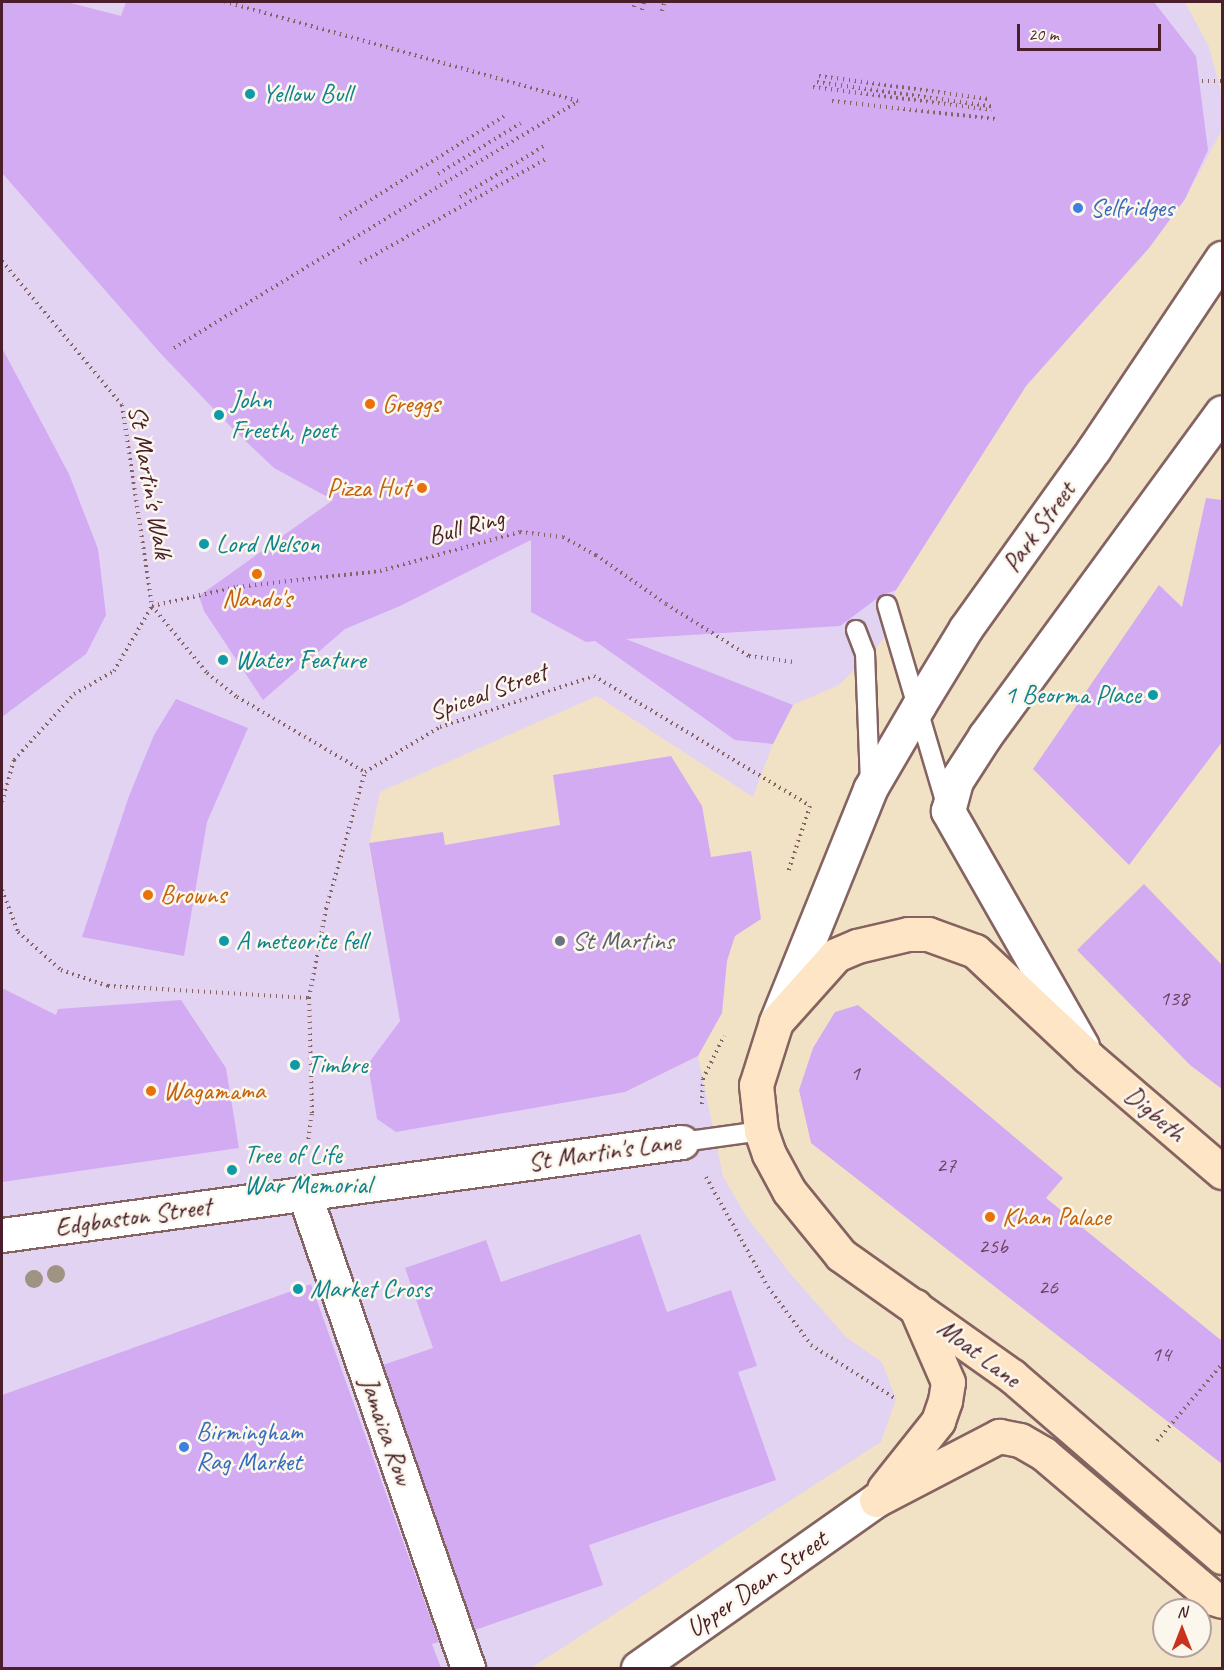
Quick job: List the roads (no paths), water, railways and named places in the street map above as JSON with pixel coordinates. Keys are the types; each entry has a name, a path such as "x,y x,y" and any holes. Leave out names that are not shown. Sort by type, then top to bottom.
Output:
{"main road":[{"path":"761,1131 756,1085 776,1022 836,955 866,944 908,934 928,934 975,951 1088,1057"},
{"name":"Digbeth","path":"1088,1057 1222,1172"},
{"name":"Moat Lane","path":"761,1131 789,1191 842,1255 914,1304 1070,1423 1222,1557"},
{"path":"876,1500 938,1421 945,1401 948,1382 914,1304"},
{"path":"876,1500 999,1436 1020,1440 1044,1454 1213,1598 1222,1601"}],"street":[{"name":"Park Street","path":"919,705 966,628 1101,440 1222,258"},
{"path":"1088,1057 948,811 956,781 985,736 1222,412"},
{"path":"776,1022 870,789 919,705"},
{"name":"St Martin's Lane","path":"335,1189 682,1142"},
{"name":"Edgbaston Street","path":"2,1234 335,1189"},
{"name":"Jamaica Row","path":"303,1193 468,1668"},
{"name":"Upper Dean Street","path":"638,1668 876,1500"}],"lane":[{"path":"887,605 919,705 948,811"},
{"path":"856,630 865,654 870,789"},
{"name":"St Martin's Lane","path":"682,1142 761,1131"}],"place":[{"name":"Yellow Bull","path":"250,94"},
{"name":"Selfridges","path":"1078,208"},
{"name":"Greggs","path":"370,404"},
{"name":"John Freeth, poet","path":"219,415"},
{"name":"Pizza Hut","path":"422,488"},
{"name":"Lord Nelson","path":"204,544"},
{"name":"Nando's","path":"257,574"},
{"name":"Water Feature","path":"223,660"},
{"name":"1 Beorma Place","path":"1153,695"},
{"name":"Browns","path":"148,895"},
{"name":"A meteorite fell","path":"224,941"},
{"name":"St Martins","path":"560,941"},
{"name":"Timbre","path":"295,1065"},
{"name":"Wagamama","path":"151,1091"},
{"name":"Tree of Life War Memorial","path":"232,1170"},
{"name":"Khan Palace","path":"990,1217"},
{"name":"Market Cross","path":"298,1289"},
{"name":"Birmingham Rag Market","path":"184,1447"}]}
